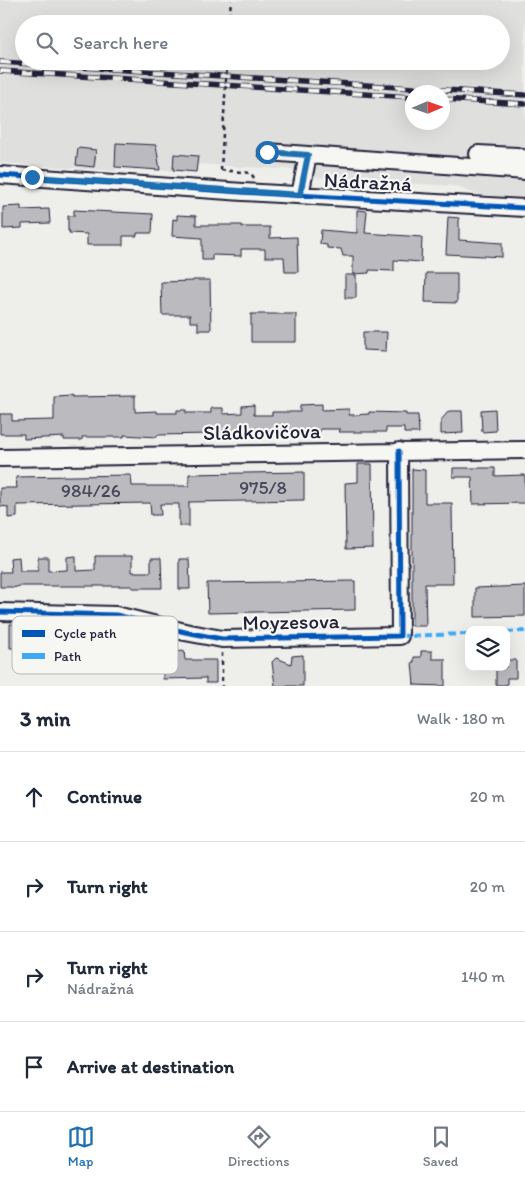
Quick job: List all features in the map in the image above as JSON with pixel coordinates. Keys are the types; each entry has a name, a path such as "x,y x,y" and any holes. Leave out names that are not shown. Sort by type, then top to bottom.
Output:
{"street":[{"path":"267,152 525,171"},
{"path":"478,154 517,156 525,159"},
{"path":"300,195 308,155"},
{"name":"Nádražná","path":"0,175 244,192 525,208"},
{"name":"Sládkovičova","path":"0,458 525,450"},
{"name":"Moyzesova","path":"178,630 222,639 400,636 399,451"},
{"name":"Moyzesova","path":"0,612 120,616"}],"path":[{"path":"230,15 231,0"},
{"path":"227,70 221,170 251,173"},
{"path":"222,639 222,686"}],"shaded area":[{"path":"0,0 525,0 525,198 475,194 455,186 386,184 379,181 310,177 297,170 198,164 196,172 115,167 116,171 0,163"}],"building":[{"path":"116,143 156,145 160,170 115,167"},
{"path":"78,148 96,150 94,167 76,165"},
{"path":"174,154 198,156 196,172 173,170"},
{"path":"21,206 21,210 49,209 50,223 22,224 22,228 3,229 3,207"},
{"path":"74,210 153,214 152,233 137,233 137,236 123,236 123,245 87,245 87,234 69,233 70,231 68,231 68,216 74,216"},
{"path":"357,210 367,211 365,233 422,237 421,262 394,260 394,271 369,270 369,273 353,274 353,256 343,256 341,249 327,248 327,245 320,244 321,230 357,233"},
{"path":"177,215 196,216 196,225 270,227 270,238 297,237 298,272 285,272 284,257 265,257 265,249 241,249 241,256 212,255 212,260 202,260 202,238 172,236 173,219 177,220"},
{"path":"448,217 459,218 459,240 502,243 502,257 446,254"},
{"path":"426,273 457,273 457,303 425,302"},
{"path":"345,275 356,275 356,298 345,298"},
{"path":"210,280 211,330 198,330 198,322 190,322 190,315 162,315 161,282"},
{"path":"251,314 296,314 296,342 251,342"},
{"path":"363,332 387,332 386,351 363,350"},
{"path":"72,395 72,397 135,396 135,412 157,411 157,413 177,413 177,410 186,410 186,413 211,413 211,408 223,408 223,414 242,413 242,406 254,405 254,415 272,415 272,412 300,412 300,405 322,404 322,410 349,409 349,415 369,414 369,412 406,413 406,415 418,415 419,433 404,433 404,428 386,428 386,432 339,432 340,429 320,429 320,432 157,435 157,437 124,435 124,437 82,437 82,440 64,440 64,437 24,439 24,434 0,434 0,414 12,414 12,421 54,420 54,396"},
{"path":"495,409 496,431 482,432 481,410"},
{"path":"449,411 462,411 463,433 441,434 441,420"},
{"path":"358,464 372,464 373,548 346,549 345,483 358,482"},
{"path":"453,468 495,468 495,476 525,475 525,503 473,504 472,477 453,477"},
{"path":"412,469 425,470 425,503 452,503 453,584 425,584 426,626 412,626"},
{"path":"304,472 304,500 189,502 189,526 179,526 179,504 160,504 161,515 151,515 150,503 17,505 17,517 8,518 8,507 0,506 0,488 17,488 16,477 131,475 132,486 189,486 189,474"},
{"path":"76,556 76,571 95,570 95,556 132,556 132,572 151,572 151,558 161,558 162,588 132,588 132,586 0,587 0,572 11,572 10,558 19,557 20,571 38,571 38,557 48,557 48,571 67,570 67,557"},
{"path":"179,559 189,559 190,589 179,589"},
{"path":"355,581 355,610 208,613 207,583"},
{"path":"525,586 525,616 475,617 475,588"},
{"path":"10,624 12,624 12,648 10,648"},
{"path":"184,651 185,660 216,660 216,683 206,683 206,678 163,679 163,674 178,674 178,652"},
{"path":"421,651 432,651 432,659 445,659 445,686 414,685 412,662 414,662 414,657 421,657"},
{"path":"303,655 303,686 275,686 272,662 276,658 291,664 292,656"},
{"path":"510,660 516,660 516,678 507,678 507,685 496,685 496,671 510,671"}],"railway":[{"path":"0,62 15,63"},
{"path":"127,70 525,95"},
{"path":"0,71 405,97"},
{"path":"450,99 525,104"}],"marked path":[{"path":"510,632 525,631"},
{"path":"400,636 465,634"}],"cycle path":[{"path":"0,175 243,192 525,208"},
{"path":"178,630 222,639 400,636 399,451"},
{"path":"0,612 120,616"}],"route":[{"path":"32,177 300,195 308,155 267,152"}]}
